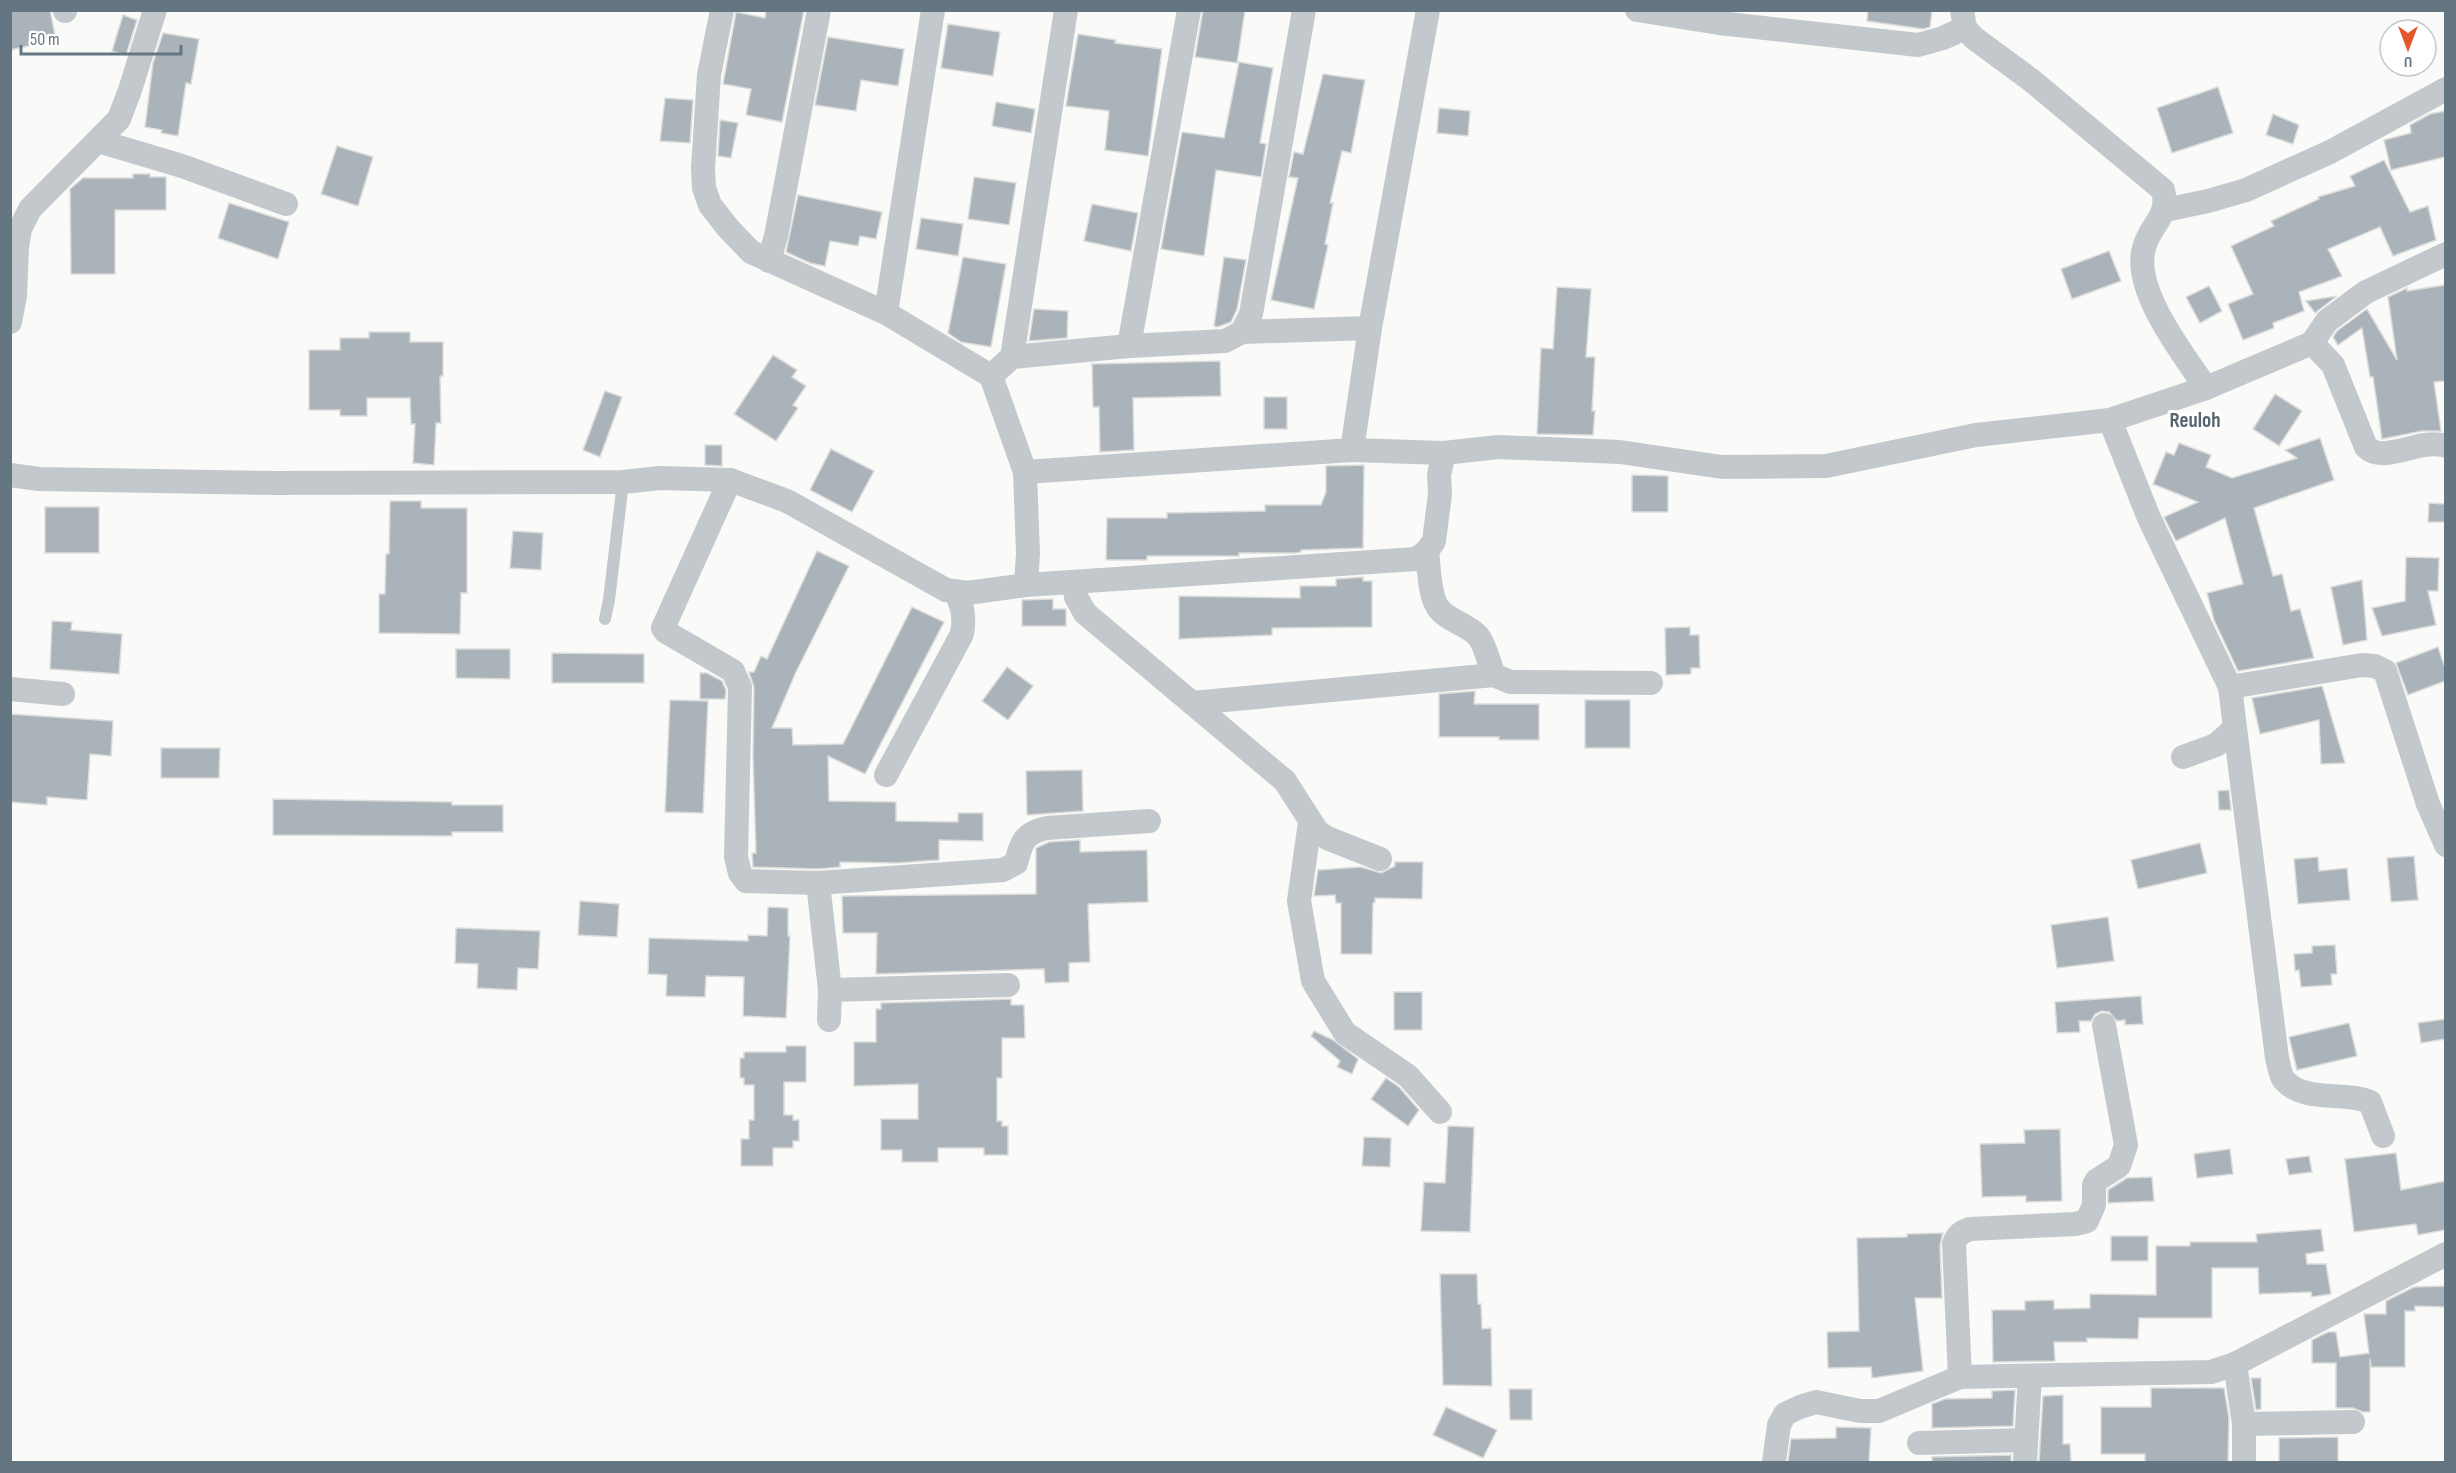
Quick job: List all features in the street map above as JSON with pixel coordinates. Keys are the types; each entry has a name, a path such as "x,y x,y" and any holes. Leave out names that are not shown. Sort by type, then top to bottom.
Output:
{"street":[{"path":"10,322 15,296 16,247 20,229 30,209 119,119 134,80 155,10"},
{"path":"722,10 709,75 704,188 710,205 751,252 886,313 992,376 1025,472 1028,553 1026,585"},
{"path":"769,261 779,225 819,10"},
{"path":"886,313 933,10"},
{"path":"992,376 1012,357 1066,10"},
{"path":"1130,346 1189,10"},
{"path":"1242,332 1251,314 1304,10"},
{"path":"1352,450 1370,328 1428,10"},
{"path":"1637,10 1719,23 1918,45 1943,38 1964,19 1974,38 2031,80 2163,190 2165,210 2143,249 2143,269 2152,306 2206,388"},
{"path":"2165,210 2246,190 2330,152 2445,89"},
{"path":"98,141 182,166 286,204"},
{"path":"1025,472 1352,450 1444,453 1498,447 1620,452 1722,467 1826,466 1976,435 2110,420 2206,388 2312,344 2327,321 2366,292 2444,258"},
{"path":"1012,357 1130,346 1225,341 1242,332 1370,328"},
{"path":"2312,344 2333,365 2366,447 2371,452 2384,454 2429,443 2445,446"},
{"path":"2110,420 2149,518 2230,687 2277,1058 2283,1079 2297,1090 2359,1098 2370,1102 2383,1136"},
{"path":"10,475 39,479 275,483 623,482 660,478 730,480 787,501 946,590 961,592 1026,585 1416,559 1434,541 1440,494 1439,475 1444,453"},
{"path":"730,480 663,628 666,632 733,671 740,687 736,857 740,873 746,880 818,883 1003,870 1016,863 1021,845 1032,831 1149,821"},
{"path":"1427,550 1437,606 1480,638 1494,675"},
{"path":"1074,582 1076,597 1085,612 1285,781 1317,831 1327,838 1380,859"},
{"path":"886,775 962,634 965,619 961,592"},
{"path":"2230,687 2361,665 2375,666 2385,671 2428,804 2445,845"},
{"path":"1192,703 1494,675 1510,682 1651,683"},
{"path":"10,689 63,694"},
{"path":"2183,757 2216,745 2235,728"},
{"path":"1310,822 1299,902 1313,981 1345,1033 1408,1076 1440,1112"},
{"path":"818,883 830,990 829,1020"},
{"path":"830,990 1008,985"},
{"path":"1960,1377 1954,1244 1956,1237 1962,1231 1970,1229 2075,1224 2087,1221 2094,1205 2094,1185 2097,1180 2119,1166 2126,1145 2104,1025"},
{"path":"1774,1462 1779,1425 1785,1414 1816,1402 1860,1411 1879,1411 1960,1377 2211,1372 2235,1364 2445,1254"},
{"path":"2235,1364 2244,1424 2244,1462"},
{"path":"1919,1443 2026,1451 2030,1376"},
{"path":"2244,1424 2353,1422"}],"lane":[{"path":"605,619 623,482"}],"building":[{"path":"10,10 50,10 56,40 10,50"},
{"path":"766,10 804,10 782,122 746,115 751,89 723,84 736,12 765,18"},
{"path":"1203,10 1245,10 1237,63 1195,57"},
{"path":"1868,10 1932,10 1930,27 1923,29 1867,21"},
{"path":"123,15 137,20 126,55 112,51"},
{"path":"948,24 1000,32 993,76 941,68"},
{"path":"163,33 199,39 191,84 186,83 178,136 145,127 153,63"},
{"path":"1078,34 1116,40 1115,43 1162,49 1148,156 1105,150 1109,111 1066,106"},
{"path":"828,37 904,49 898,86 861,80 856,111 815,105"},
{"path":"1239,62 1273,68 1260,143 1266,144 1261,177 1216,170 1204,256 1161,249 1182,132 1224,138"},
{"path":"1323,74 1365,80 1351,153 1342,151 1330,203 1333,203 1325,244 1328,245 1314,309 1271,300 1298,178 1289,177 1294,152 1303,154"},
{"path":"2218,87 2233,133 2172,153 2157,108"},
{"path":"665,98 693,100 690,143 660,141"},
{"path":"996,102 1035,109 1031,133 992,126"},
{"path":"1439,108 1470,111 1468,136 1437,133"},
{"path":"2445,111 2445,157 2391,170 2384,140 2411,133 2410,125 2430,114"},
{"path":"2273,114 2299,125 2293,144 2266,135"},
{"path":"720,120 738,123 731,158 718,156"},
{"path":"337,146 373,157 358,206 321,194"},
{"path":"2384,160 2410,212 2428,206 2436,240 2393,256 2380,227 2328,249 2342,276 2299,292 2304,311 2273,323 2274,328 2243,340 2228,304 2253,294 2231,246 2274,226 2271,221 2319,199 2318,197 2355,186 2350,176"},
{"path":"133,174 166,177 166,210 115,210 115,274 71,274 70,189 83,178 133,178"},
{"path":"974,177 1016,183 1009,225 968,219"},
{"path":"798,195 882,212 876,239 860,236 858,246 830,241 825,266 810,263 786,252"},
{"path":"229,203 289,222 278,259 218,238"},
{"path":"1092,204 1138,213 1131,251 1084,241"},
{"path":"921,218 963,224 958,256 916,249"},
{"path":"2109,251 2121,281 2072,299 2061,269"},
{"path":"963,257 1006,264 991,347 961,342 948,333"},
{"path":"1224,257 1246,260 1237,309 1231,322 1218,327 1214,326"},
{"path":"2445,285 2445,381 2434,382 2441,431 2422,431 2382,439 2373,377 2370,377 2362,328 2338,345 2333,337 2337,331 2367,309 2397,360 2388,297 2407,288 2407,291"},
{"path":"2209,286 2222,311 2200,323 2186,297"},
{"path":"1557,287 1591,289 1586,357 1595,357 1593,435 1537,434 1541,348 1553,349"},
{"path":"2337,296 2315,313 2306,301"},
{"path":"1034,309 1068,311 1067,338 1029,341"},
{"path":"369,332 410,332 410,342 443,342 443,376 440,376 441,423 436,423 434,465 413,463 415,424 411,424 410,398 367,398 367,416 340,416 340,410 309,410 309,350 340,350 340,338 369,338"},
{"path":"773,355 797,370 792,377 806,386 793,405 798,408 776,441 734,414"},
{"path":"1220,361 1221,396 1133,398 1134,450 1100,452 1099,407 1093,407 1092,364"},
{"path":"605,391 622,397 600,457 583,450"},
{"path":"2275,394 2302,411 2279,446 2253,429"},
{"path":"1264,397 1287,397 1287,429 1264,429"},
{"path":"2320,438 2334,480 2254,508 2273,576 2282,574 2291,611 2300,609 2314,658 2238,671 2214,620 2207,593 2243,584 2225,518 2176,541 2164,517 2198,502 2153,484 2166,452 2174,455 2179,443 2211,455 2206,467 2232,478 2297,458 2285,450"},
{"path":"705,445 722,445 722,466 705,465"},
{"path":"831,449 874,471 852,512 810,490"},
{"path":"1364,465 1363,548 1301,550 1296,553 1239,553 1239,556 1147,556 1147,560 1106,560 1107,518 1167,518 1167,513 1265,511 1265,505 1321,505 1326,492 1326,466"},
{"path":"1632,475 1668,476 1668,512 1632,512"},
{"path":"390,501 421,501 421,508 467,508 467,593 461,593 460,634 379,633 379,594 385,594 386,554 389,554"},
{"path":"2429,503 2445,504 2445,522 2428,522"},
{"path":"45,507 99,507 99,553 45,553"},
{"path":"513,531 543,533 541,570 510,568"},
{"path":"817,551 849,566 796,672 772,728 792,728 793,745 843,744 912,607 944,622 865,774 828,756 829,801 896,802 896,821 958,822 958,813 983,813 983,841 939,840 939,860 897,863 840,862 840,867 818,869 753,867 752,853 756,853 753,757 754,687 749,672 754,672 761,656 767,659"},
{"path":"2406,557 2439,558 2438,591 2428,591 2436,625 2382,636 2372,608 2405,601"},
{"path":"1363,577 1363,581 1372,581 1372,627 1272,628 1272,635 1179,639 1179,596 1300,598 1300,586 1336,586 1336,579"},
{"path":"2362,580 2367,640 2343,645 2331,587"},
{"path":"1053,599 1053,609 1066,609 1066,626 1022,626 1022,600"},
{"path":"52,621 72,622 71,630 122,634 119,674 50,669"},
{"path":"1690,627 1690,635 1699,635 1700,668 1691,668 1691,674 1666,675 1665,628"},
{"path":"2438,647 2445,668 2445,681 2408,695 2396,663"},
{"path":"456,649 510,649 510,679 456,678"},
{"path":"552,653 644,654 644,683 552,683"},
{"path":"1007,667 1033,686 1008,720 982,701"},
{"path":"700,673 707,673 722,681 726,690 725,699 700,699"},
{"path":"2322,686 2345,763 2321,764 2319,720 2260,734 2252,698"},
{"path":"1475,691 1474,704 1539,704 1539,740 1439,737 1439,694"},
{"path":"670,700 708,701 703,813 665,812"},
{"path":"1585,700 1630,700 1630,748 1585,748"},
{"path":"10,714 113,721 111,756 90,754 87,800 47,797 47,805 10,802"},
{"path":"161,748 220,748 219,778 161,778"},
{"path":"1082,770 1083,811 1027,815 1026,771"},
{"path":"2229,790 2231,810 2219,810 2218,791"},
{"path":"273,799 503,805 503,832 452,832 452,836 273,835"},
{"path":"1080,840 1080,852 1147,850 1148,902 1088,904 1090,962 1069,963 1069,982 1045,983 1044,969 876,974 877,933 843,933 842,896 1036,894 1036,848 1049,842"},
{"path":"2200,843 2207,873 2138,889 2131,860"},
{"path":"2414,856 2418,900 2391,902 2387,858"},
{"path":"2318,857 2319,871 2347,868 2350,900 2298,904 2294,859"},
{"path":"1395,862 1423,862 1422,899 1375,898 1372,954 1341,954 1341,903 1336,903 1335,895 1314,896 1318,870 1361,867 1381,873 1395,866"},
{"path":"580,901 619,904 617,937 578,935"},
{"path":"768,907 788,908 788,936 790,936 786,1018 743,1016 744,977 706,976 705,997 666,996 667,975 648,974 649,938 748,941 748,935 767,936"},
{"path":"2108,917 2114,961 2057,968 2051,925"},
{"path":"456,928 540,931 538,969 518,968 517,990 477,988 478,964 455,963"},
{"path":"2335,945 2337,974 2331,974 2332,985 2301,987 2299,970 2295,971 2294,954 2312,953 2312,946"},
{"path":"1394,992 1422,992 1422,1030 1394,1030"},
{"path":"2141,996 2143,1024 2125,1025 2125,1020 2117,1021 2109,1012 2102,1011 2095,1014 2091,1021 2079,1021 2080,1032 2057,1033 2055,1002"},
{"path":"1011,999 1011,1005 1024,1005 1025,1038 1002,1038 1002,1078 997,1078 997,1121 1002,1121 1002,1126 1008,1126 1008,1155 984,1155 984,1148 938,1148 938,1162 902,1162 902,1150 881,1150 881,1119 918,1119 918,1084 854,1086 854,1042 876,1042 876,1009 881,1009 881,1003"},
{"path":"2445,1019 2445,1039 2421,1043 2418,1023"},
{"path":"2349,1023 2357,1056 2297,1070 2289,1037"},
{"path":"1314,1031 1333,1040 1358,1059 1352,1074 1337,1067 1340,1061 1311,1036"},
{"path":"786,1046 806,1046 806,1082 784,1082 784,1115 793,1115 793,1120 799,1120 799,1141 793,1141 793,1148 773,1148 773,1166 741,1166 741,1139 749,1139 749,1120 754,1120 754,1085 744,1085 744,1078 740,1078 740,1058 744,1058 744,1052 786,1052"},
{"path":"1386,1078 1399,1087 1419,1110 1408,1126 1371,1099"},
{"path":"1448,1126 1474,1127 1470,1232 1421,1231 1424,1182 1445,1183"},
{"path":"2060,1129 2062,1201 2026,1202 2026,1196 1982,1197 1980,1144 2025,1143 2024,1130"},
{"path":"1364,1137 1391,1138 1390,1167 1362,1166"},
{"path":"2230,1149 2233,1174 2197,1178 2194,1154"},
{"path":"2396,1153 2401,1190 2445,1181 2445,1230 2418,1235 2416,1224 2354,1232 2345,1159"},
{"path":"2309,1156 2312,1172 2289,1175 2286,1159"},
{"path":"2152,1177 2154,1201 2108,1203 2108,1190 2127,1178"},
{"path":"2321,1229 2324,1251 2306,1254 2307,1264 2326,1264 2331,1294 2312,1297 2311,1292 2259,1294 2258,1268 2212,1268 2212,1318 2139,1318 2138,1339 2087,1338 2087,1342 2054,1342 2055,1361 1993,1362 1992,1310 2025,1310 2025,1301 2054,1300 2054,1309 2090,1308 2090,1294 2156,1295 2156,1246 2190,1246 2190,1242 2257,1242 2256,1234"},
{"path":"1943,1233 1940,1245 1942,1298 1915,1298 1923,1371 1872,1378 1871,1367 1828,1368 1827,1332 1859,1331 1857,1238 1907,1237 1907,1234"},
{"path":"2111,1236 2148,1236 2148,1261 2111,1261"},
{"path":"1440,1274 1477,1274 1482,1329 1491,1328 1492,1386 1443,1385"},
{"path":"2445,1286 2445,1307 2415,1306 2415,1311 2405,1311 2405,1367 2371,1367 2370,1359 2370,1412 2353,1408 2336,1408 2336,1363 2312,1363 2312,1340 2328,1332 2336,1332 2340,1357 2369,1353 2364,1314 2386,1314 2386,1301 2414,1287"},
{"path":"2251,1378 2261,1378 2261,1409 2256,1410"},
{"path":"2151,1388 2224,1388 2229,1418 2228,1462 2145,1462 2145,1454 2101,1454 2101,1407 2151,1407"},
{"path":"1509,1389 1532,1389 1532,1420 1510,1420"},
{"path":"2015,1390 2013,1426 1932,1428 1932,1404 1945,1399 1992,1398 1992,1391"},
{"path":"2063,1395 2063,1444 2070,1444 2071,1462 2039,1462 2043,1396"},
{"path":"1446,1407 1497,1430 1483,1458 1433,1435"},
{"path":"1836,1427 1871,1428 1869,1462 1788,1462 1791,1439 1836,1438"},
{"path":"2338,1437 2338,1462 2279,1462 2279,1438"},
{"path":"2011,1455 2011,1462 1932,1462 1932,1457"}],"district":[{"name":"Reuloh","path":"2195,420"}]}
